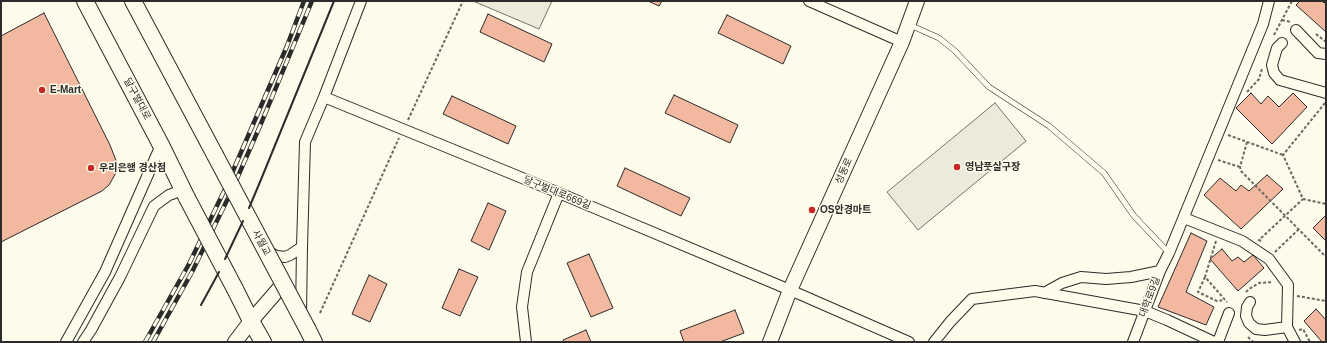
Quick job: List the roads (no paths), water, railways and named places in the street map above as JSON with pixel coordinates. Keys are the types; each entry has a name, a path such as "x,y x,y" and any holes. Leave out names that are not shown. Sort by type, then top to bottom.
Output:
{"main road":[{"name":"달구벌대로","path":"85,1 161,145 185,194"},
{"name":"사월교","path":"133,1 308,330"},
{"path":"185,194 263,342"}],"street":[{"path":"308,330 302,247 305,142 361,1"},
{"path":"809,1 902,42"},
{"name":"성동로","path":"770,342 790,290 902,42 917,1"},
{"name":"대학로9길","path":"1133,342 1160,271 1184,218 1263,24 1269,1"},
{"path":"1296,30 1318,53 1326,54"},
{"path":"1282,43 1277,48 1272,65 1274,73 1280,80 1326,93"},
{"name":"달구벌대로669길","path":"324,97 559,193 790,290 909,342"},
{"path":"66,342 105,272 161,145"},
{"path":"526,342 522,307 527,272 559,193"},
{"path":"84,342 120,277 154,206 169,195 185,194"},
{"path":"1184,218 1242,241 1269,260 1288,285 1287,326 1294,342"},
{"path":"266,250 277,256 285,257 302,247"},
{"path":"1044,293 1062,283 1081,277 1106,279 1132,277 1160,271"},
{"path":"235,342 283,284"},
{"path":"934,342 950,322 972,299 1035,291 1145,311 1214,342"},
{"path":"1250,302 1247,307 1246,316 1249,323 1256,329 1265,330 1287,326"},
{"path":"1218,342 1230,310"}],"lane":[{"path":"909,25 939,38 955,51 989,87 1049,126 1104,173 1134,216 1169,253"}],"railway":[{"path":"145,342 189,264 226,187 287,46 304,1"},
{"path":"153,342 192,272 232,190 312,1"}],"place":[{"name":"E-Mart","path":"42,90"},
{"name":"영남풋살구장","path":"957,167"},
{"name":"우리은행 경산점","path":"91,168"},
{"name":"OS안경마트","path":"812,210"}]}
